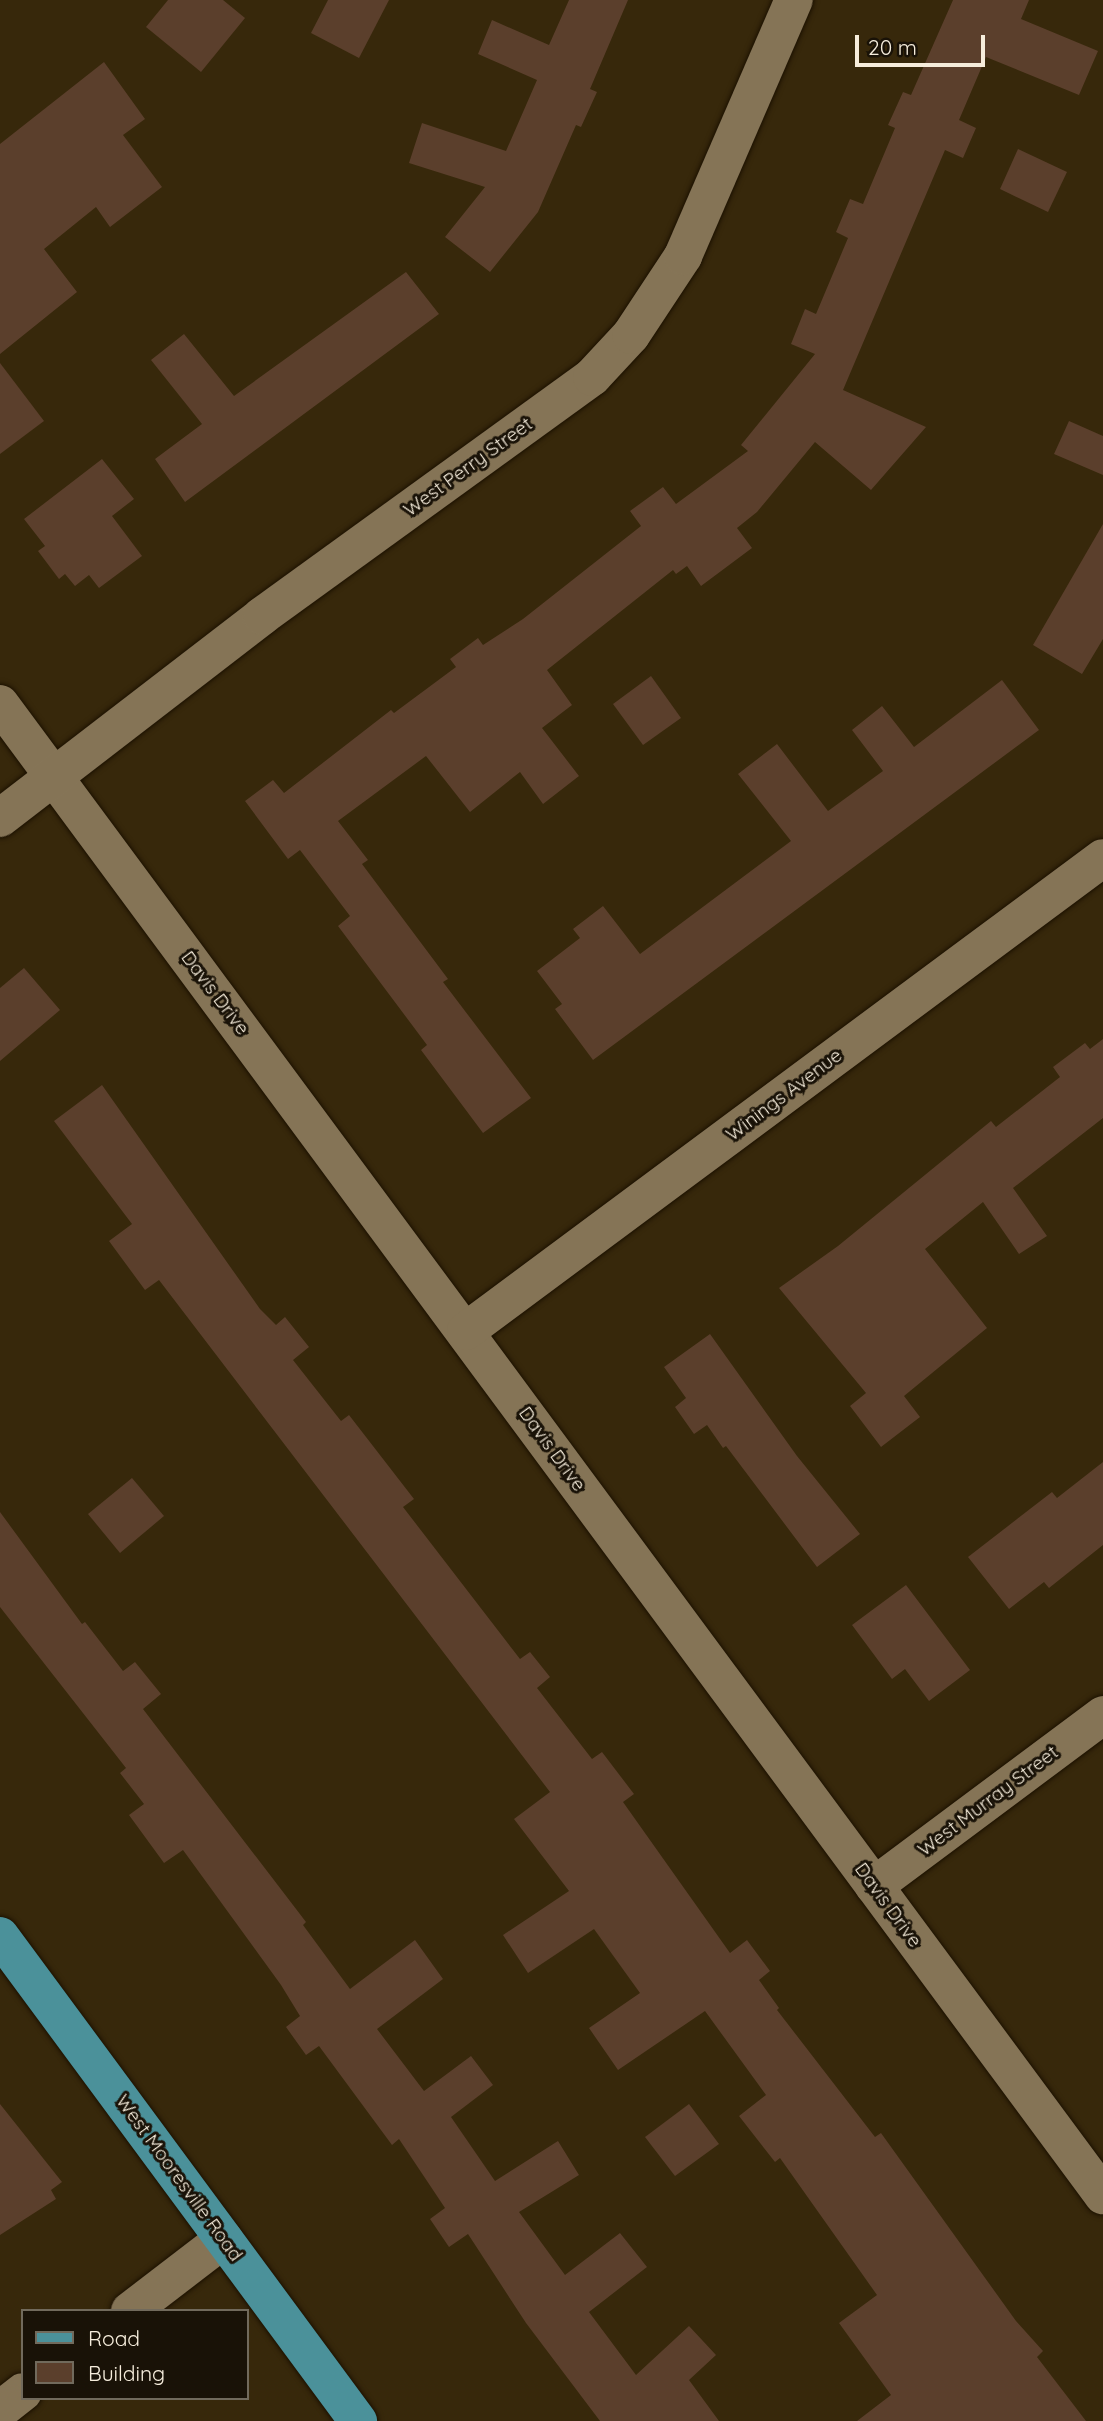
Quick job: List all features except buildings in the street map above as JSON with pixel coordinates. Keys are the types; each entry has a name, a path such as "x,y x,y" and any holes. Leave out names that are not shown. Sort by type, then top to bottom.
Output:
{"main road":[{"name":"West Mooresville Road","path":"0,1936 358,2421"}],"street":[{"name":"West Perry Street","path":"0,818 262,616 600,368 631,335 682,256 794,0"},
{"name":"Davis Drive","path":"0,704 1103,2195"},
{"name":"Winings Avenue","path":"466,1331 1103,858"},
{"name":"West Murray Street","path":"874,1886 1103,1716"},
{"path":"133,2309 224,2239"},
{"path":"0,2410 21,2394"}]}
